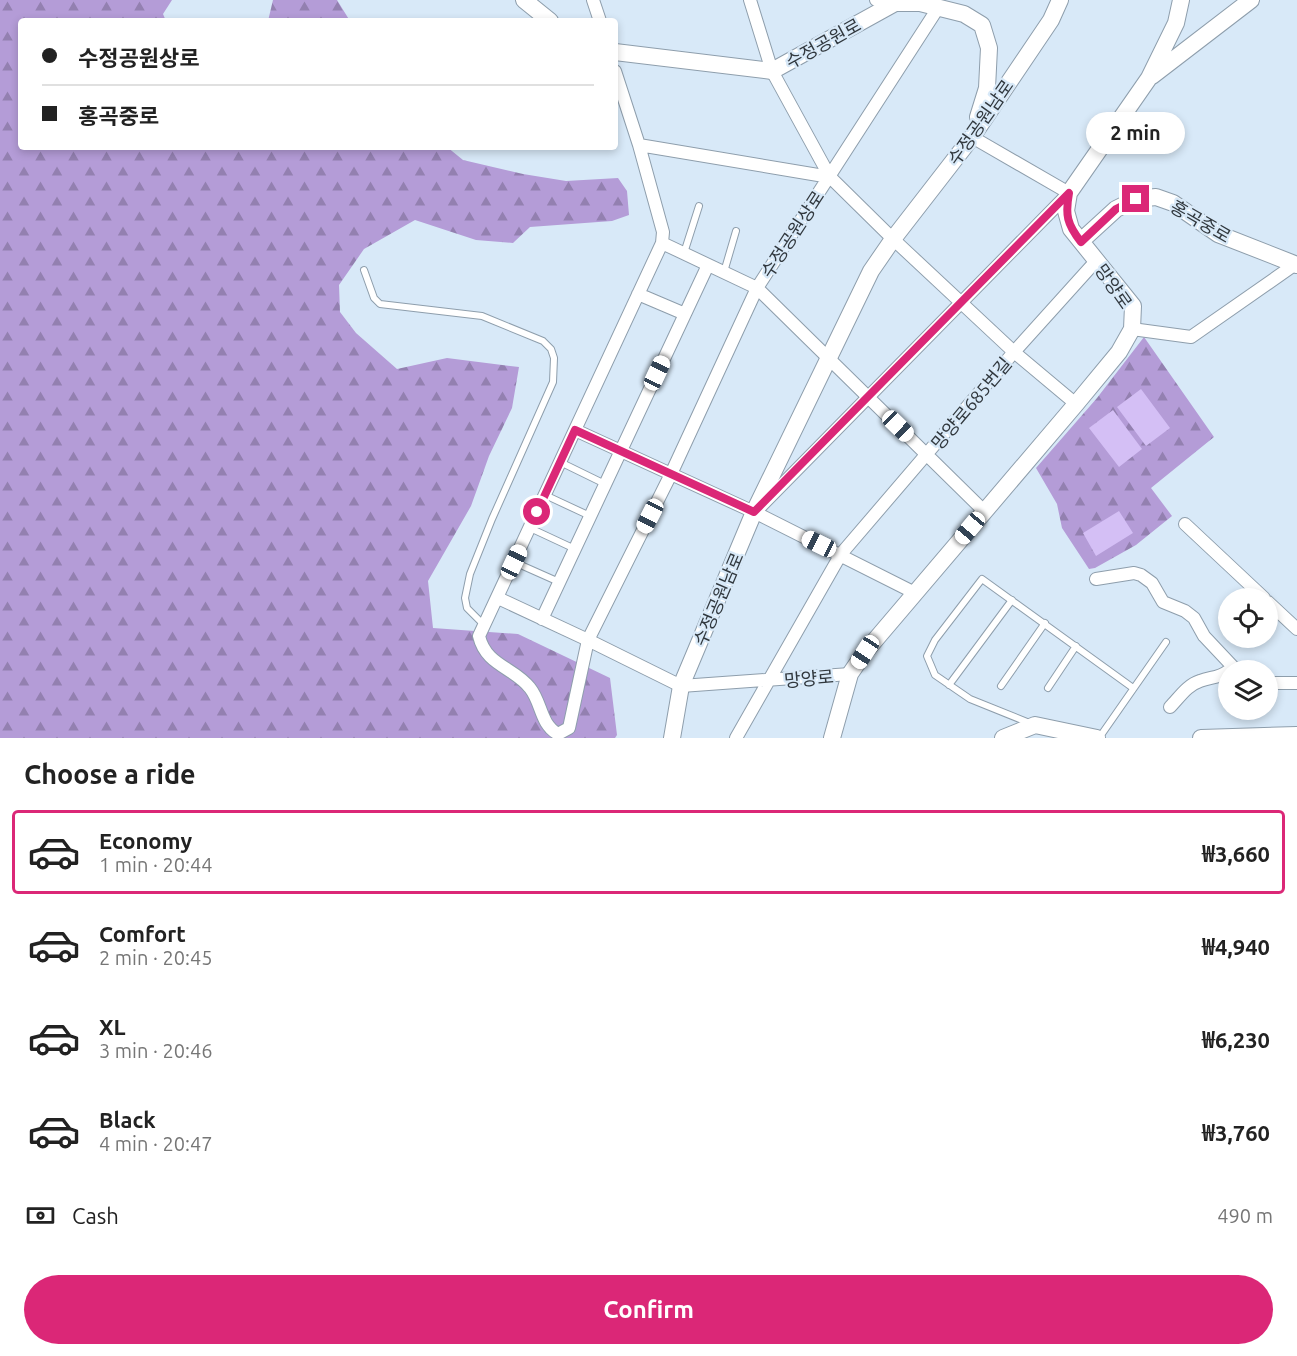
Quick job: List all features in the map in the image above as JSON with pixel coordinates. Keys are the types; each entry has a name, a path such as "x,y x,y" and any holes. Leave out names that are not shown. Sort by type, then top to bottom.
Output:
{"street":[{"path":"524,0 546,18"},
{"path":"594,0 599,18"},
{"path":"750,0 772,71 830,177 893,239"},
{"path":"876,0 920,3 964,14 982,25 990,48 987,88 972,137 1069,193"},
{"name":"수정공원남로","path":"672,738 681,686 754,512 871,272 893,239 972,137 1051,20 1060,0"},
{"path":"754,512 1069,193 1149,78 1176,23 1181,0"},
{"path":"1149,78 1251,0"},
{"name":"수정공원로","path":"618,51 772,71 895,3"},
{"name":"수정공원상로","path":"662,243 479,636 484,652 530,688 548,729 558,735 568,728 588,640 670,474 757,288 938,8"},
{"path":"618,80 663,232 662,243 757,288 829,358"},
{"path":"639,145 830,177"},
{"name":"망양로","path":"832,738 850,674 865,652 1119,352 1132,329 1133,306 1071,229 1066,211 1069,193"},
{"name":"홍곡중로","path":"1081,242 1116,209 1136,199 1156,197 1173,203 1218,234 1296,264"},
{"name":"망양로685번길","path":"893,239 1014,351"},
{"name":"망양로685번길","path":"736,738 841,554 1014,351 1096,261"},
{"path":"1132,329 1191,337 1296,264"},
{"path":"542,619 708,265"},
{"path":"638,294 685,314"},
{"path":"1014,351 1076,404"},
{"name":"망양로685번길","path":"829,358 927,454"},
{"path":"575,430 754,512 915,593"},
{"path":"927,454 984,511"},
{"path":"1185,524 1253,588"},
{"path":"1096,579 1134,573 1140,575 1152,583 1163,602 1185,611 1194,618 1204,636 1224,660"},
{"path":"498,598 681,686 768,681"},
{"path":"1278,611 1297,629"},
{"name":"망양로","path":"768,681 850,674"},
{"path":"1170,707 1189,687 1200,681 1218,676"},
{"path":"1278,683 1297,683"},
{"path":"1003,738 1035,725 1098,738"},
{"path":"1200,738 1297,735"}],"lane":[{"path":"684,253 699,206"},
{"path":"724,272 736,231"},
{"path":"364,270 374,298 380,304 482,316 543,341 551,349 555,368 553,382 470,574 465,598 467,608 485,625"},
{"path":"560,462 605,484"},
{"path":"545,495 590,516"},
{"path":"530,528 575,549"},
{"path":"514,562 559,582"},
{"path":"1035,725 970,699 935,675 927,656 935,640 982,579 1133,687"},
{"path":"949,685 1012,600"},
{"path":"1001,686 1045,623"},
{"path":"1098,738 1167,642"},
{"path":"1048,688 1076,646"}],"green space":[{"path":"0,0 172,0 163,14 165,18 18,18 18,150 451,150 463,160 523,174 566,181 618,178 627,191 629,215 612,221 530,227 513,243 476,240 415,220 364,249 339,285 340,312 356,333 397,369 447,358 519,367 512,408 489,456 471,506 428,581 433,628 518,634 610,678 617,735 615,738 0,738"},
{"path":"273,0 337,0 348,18 269,18"},
{"path":"1144,337 1214,437 1151,488 1172,516 1136,545 1095,568 1089,569 1062,528 1057,504 1036,468 1097,398"}],"shaded area":[{"path":"1141,389 1170,428 1146,446 1117,407"},
{"path":"1113,410 1142,449 1119,467 1089,428"},
{"path":"1119,511 1133,533 1096,556 1083,533"}],"route":[{"path":"537,512 575,430 754,512 1069,193 1066,211 1071,229 1081,242 1116,209 1136,199"}]}
